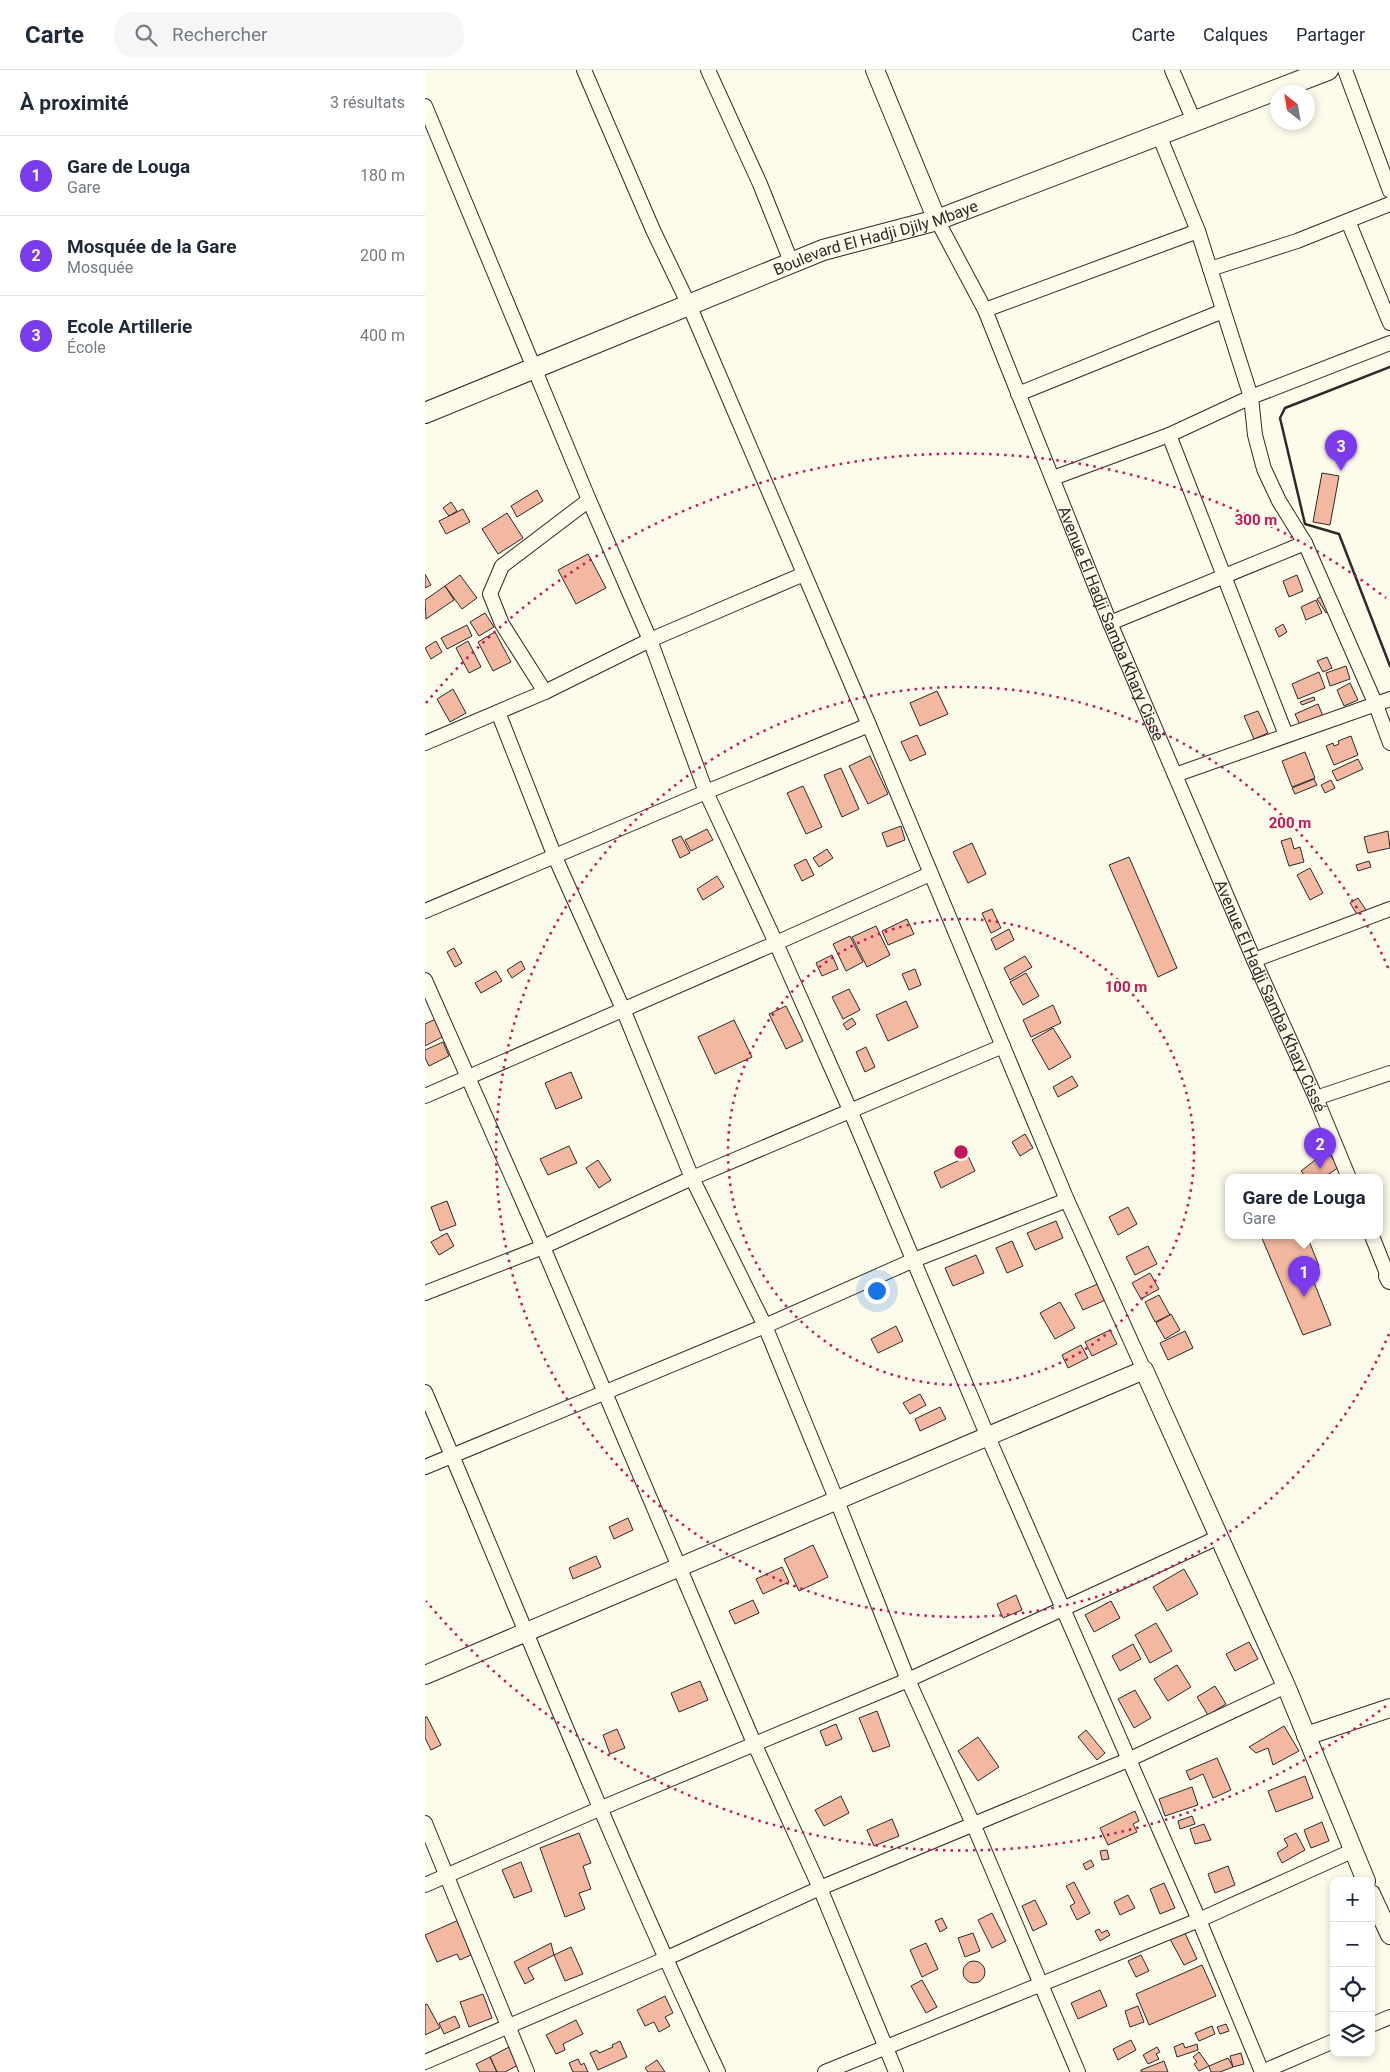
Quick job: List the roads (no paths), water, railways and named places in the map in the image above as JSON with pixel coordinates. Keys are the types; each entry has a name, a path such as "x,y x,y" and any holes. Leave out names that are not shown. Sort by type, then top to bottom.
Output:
{"main road":[{"name":"Boulevard El Hadji Djily Mbaye","path":"425,413 823,250 937,220 1328,70"}],"street":[{"path":"584,70 653,230 689,305 869,726 1067,1200 1286,1686 1363,1877"},
{"path":"708,70 760,184 792,264"},
{"name":"Avenue El Hadji Samba Khary Cissé","path":"875,70 937,220 985,310 1109,623 1347,1174"},
{"path":"1173,70 1194,121"},
{"path":"1345,70 1390,191"},
{"path":"425,106 589,500 650,640 706,792 850,1110 988,1437 1199,1920 1262,2072 1330,2043"},
{"path":"1159,135 1198,231 1251,397 1255,435 1264,469 1279,501 1305,543 1376,704 1390,743"},
{"path":"1210,269 1297,241 1390,204"},
{"path":"1348,221 1390,323"},
{"path":"985,310 1198,231"},
{"path":"1017,394 1223,311"},
{"path":"1053,478 1169,434 1251,397 1390,343"},
{"path":"1169,434 1286,735"},
{"path":"545,692 503,624 490,594 502,566 589,500"},
{"path":"1109,623 1305,543"},
{"path":"425,743 545,692 650,640 804,574"},
{"path":"1175,775 1390,699"},
{"path":"497,712 555,857 623,1009 692,1178 765,1326 908,1680 974,1826 1078,2072"},
{"path":"425,911 706,792 869,726"},
{"path":"425,1096 931,874"},
{"path":"1254,960 1390,909"},
{"path":"425,980 543,1246 678,1568 754,1743 821,1888 895,2072"},
{"path":"425,1293 543,1246 692,1178 1003,1046"},
{"path":"1316,1098 1390,1073"},
{"path":"425,1467 451,1454 605,1393 765,1326 914,1260 1067,1200"},
{"path":"1373,1239 1389,1277"},
{"path":"425,1675 1144,1370"},
{"path":"425,1392 599,1809 665,1959 718,2072"},
{"path":"425,1885 754,1743 908,1680 1219,1537"},
{"path":"425,2062 665,1959 821,1888 974,1826 1128,1760 1286,1686"},
{"path":"1306,1736 1390,1708"},
{"path":"425,1823 527,2072"},
{"path":"825,2072 1041,1982 1199,1920 1352,1851"},
{"path":"1375,1903 1390,1935"},
{"path":"1375,2023 1390,2017"}],"place":[{"name":"Ecole Artillerie","path":"1341,471"},
{"name":"Mosquée de la Gare","path":"1320,1169"},
{"name":"Gare de Louga","path":"1304,1297"}]}
